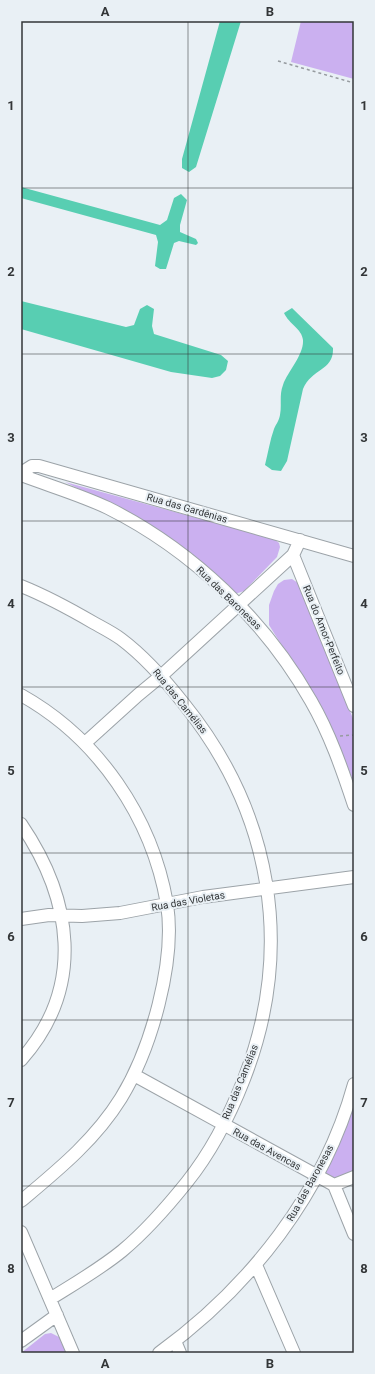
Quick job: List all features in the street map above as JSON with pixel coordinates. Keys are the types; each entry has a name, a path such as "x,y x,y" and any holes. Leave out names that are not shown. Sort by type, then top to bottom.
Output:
{"street":[{"name":"Rua das Gardênias","path":"21,474 32,466 39,466 354,556"},
{"name":"Rua das Baronesas","path":"21,474 107,508 132,521 187,559 239,606 260,628 278,652 311,702 328,736 354,804"},
{"path":"85,743 239,606 293,555 300,540"},
{"name":"Rua do Amor-Perfeito","path":"293,555 354,706"},
{"name":"Rua das Camélias","path":"21,586 50,598 120,638 161,676 193,715 209,738 235,784 255,836 267,889 271,916 271,945 266,1002 252,1058 223,1124 203,1160 188,1181 145,1230 110,1260 50,1299"},
{"path":"21,695 50,713 85,743 112,774 138,818 151,846 167,905 167,948 160,1000 146,1046 134,1075 120,1099 96,1132 79,1151 21,1201"},
{"path":"21,824 46,864 55,888 61,915 64,940 62,981 46,1025 37,1040 21,1060"},
{"name":"Rua das Violetas","path":"21,919 61,915 120,913 203,897 354,877"},
{"name":"Rua das Avencas","path":"134,1075 334,1185"},
{"name":"Rua das Baronesas","path":"158,1353 175,1341 215,1307 256,1264 289,1222 316,1176 341,1123 354,1084"},
{"path":"354,1177 334,1185 354,1234"},
{"path":"21,1232 73,1353"},
{"path":"256,1264 294,1353"},
{"path":"21,1341 57,1315"},
{"path":"175,1341 180,1353"}],"path":[{"path":"278,61 354,83"}],"shaded area":[{"path":"220,21 241,21 196,167 189,172 182,168 182,159"},
{"path":"301,21 354,21 354,79 291,62"},
{"path":"21,187 160,225 167,220 174,198 181,194 187,200 180,225 180,232 196,239 198,243 196,245 179,241 174,243 166,269 160,269 155,266 158,242 156,235 21,198"},
{"path":"21,301 126,327 134,325 140,309 147,305 154,309 152,326 154,334 221,355 228,361 226,370 220,376 212,378 171,372 21,329"},
{"path":"292,308 333,348 330,361 307,382 303,389 287,461 281,471 272,470 265,465 274,429 280,417 282,389 285,380 303,346 302,336 284,313"},
{"path":"65,482 274,539 279,543 280,547 277,557 244,591 235,594 177,543 135,517"},
{"path":"292,579 298,583 354,721 354,783 327,718 269,625 269,605 274,591 278,584 284,580"},
{"path":"354,1102 354,1171 334,1179 323,1174"},
{"path":"51,1333 59,1337 66,1353 21,1353 45,1334"}]}
